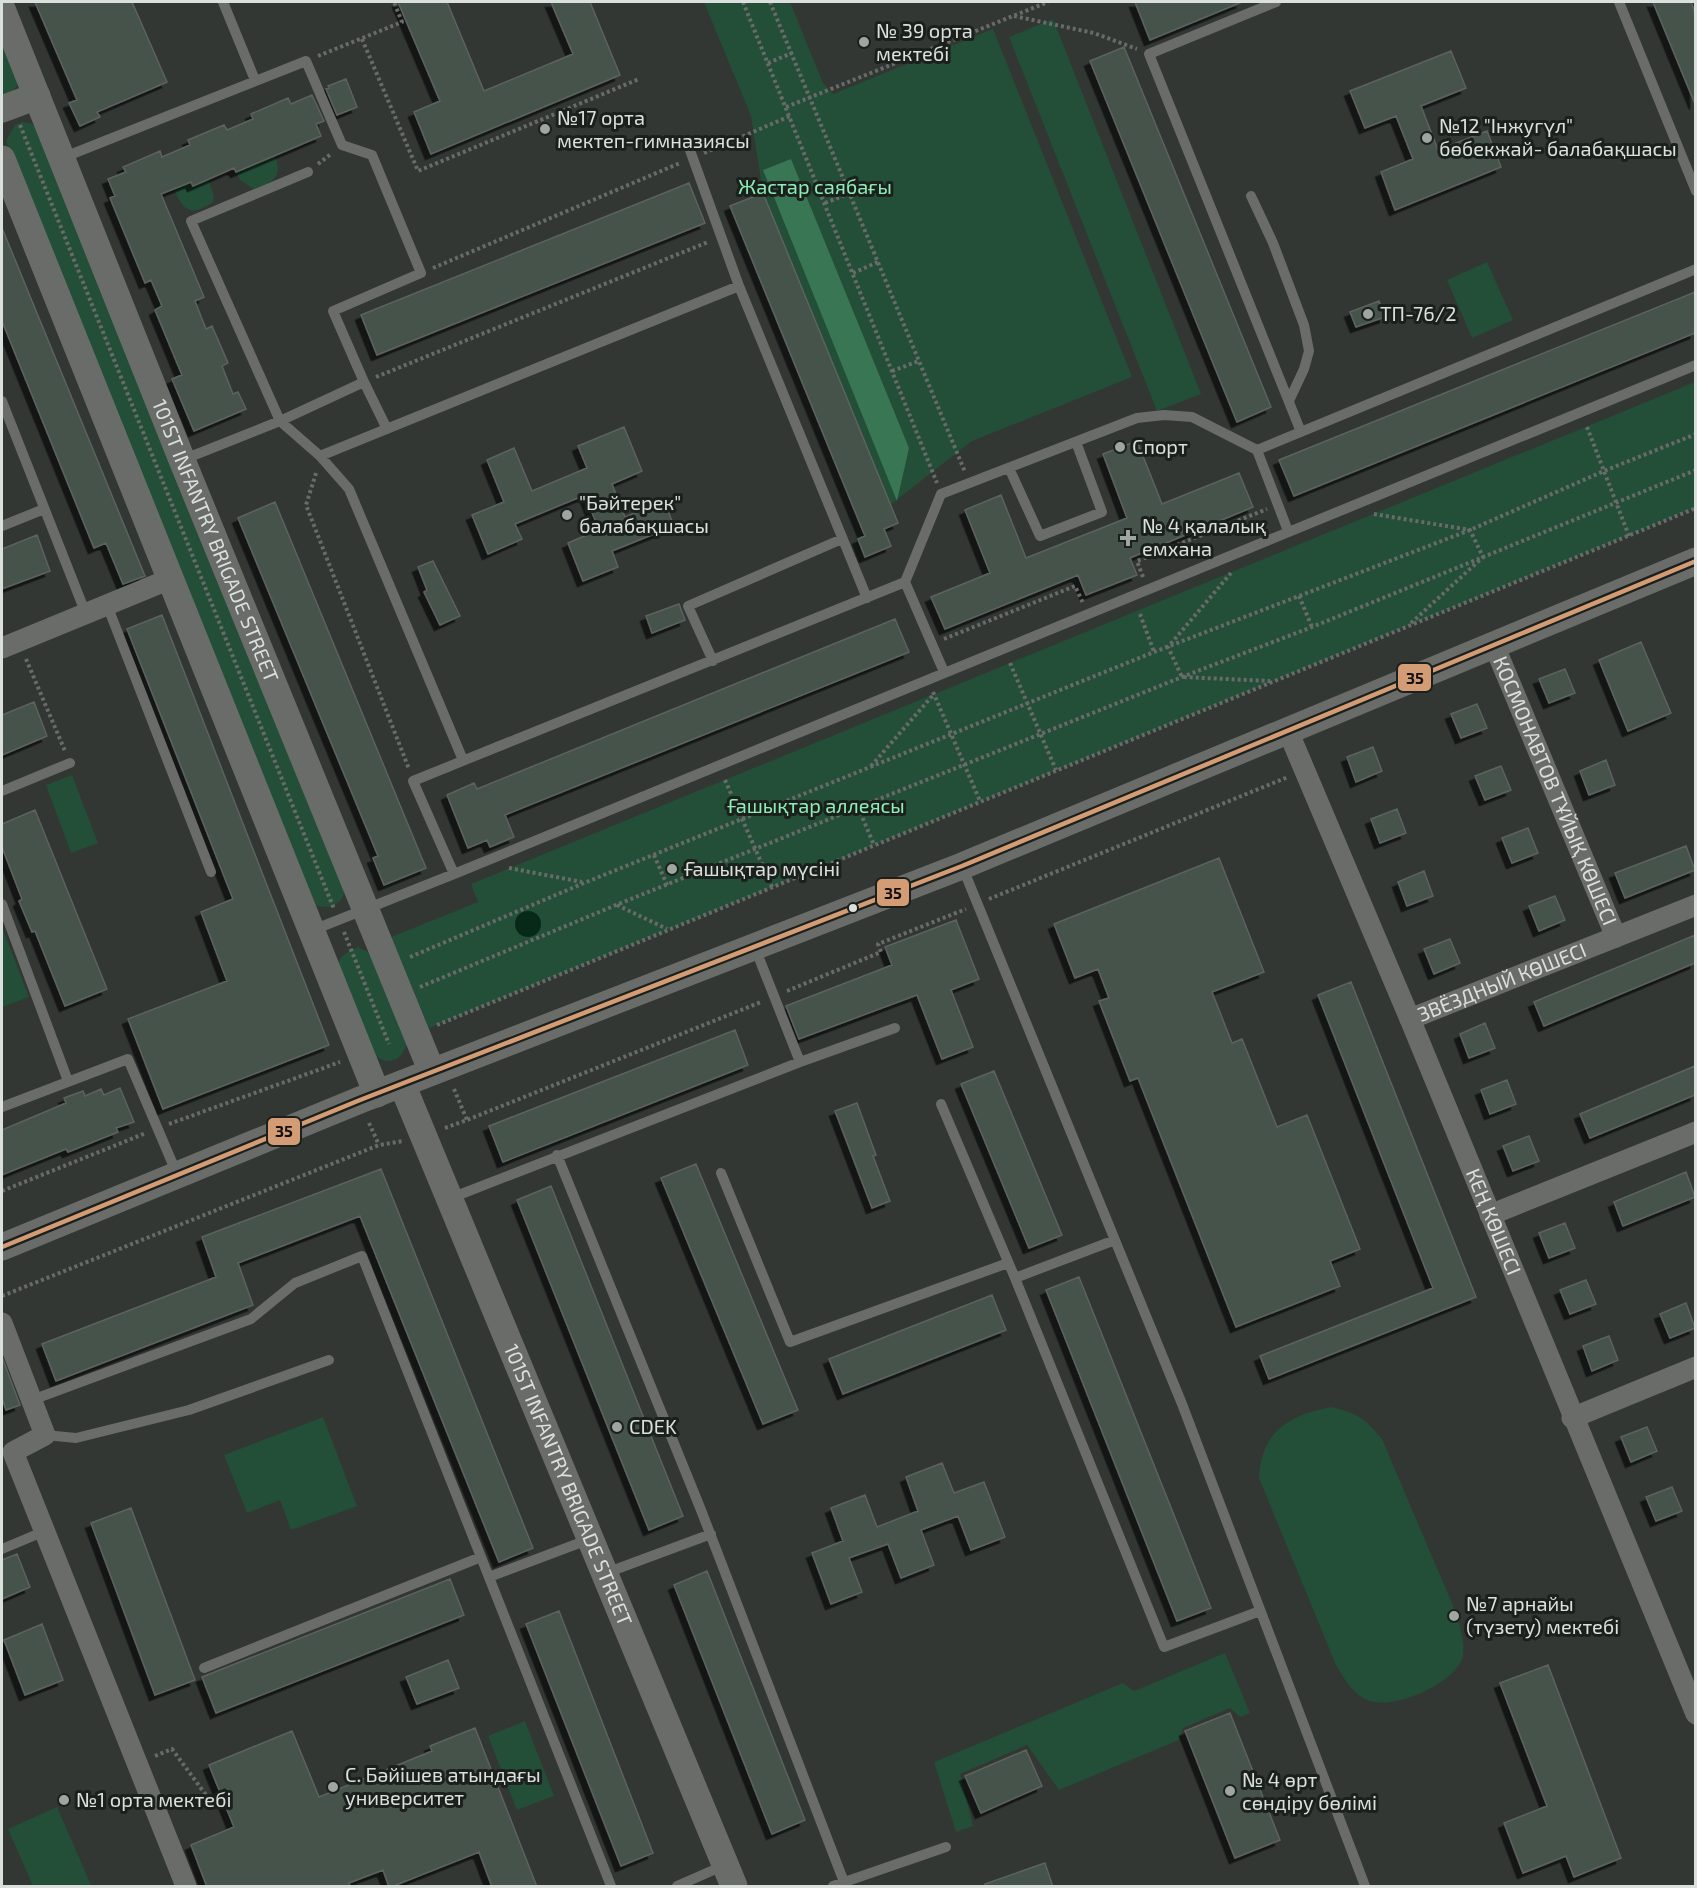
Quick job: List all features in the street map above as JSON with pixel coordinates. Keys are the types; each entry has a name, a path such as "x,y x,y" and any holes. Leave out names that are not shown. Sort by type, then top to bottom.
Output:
{"street":[{"name":"101ST INFANTRY BRIGADE STREET","path":"2,9 37,96 54,164 121,343 182,460 196,530 365,909 406,992 432,1072"},
{"path":"7,107 37,96"},
{"path":"2,159 377,1094"},
{"path":"2,1247 432,1072 962,867 1695,561"},
{"path":"10,644 170,579"},
{"name":"КОСМОНАВТОВ ТҰЙЫҚ КӨШЕСІ","path":"1494,645 1616,937"},
{"name":"КЕҢ КӨШЕСІ","path":"1288,731 1410,1019 1695,1713"},
{"name":"ЗВЁЗДНЫЙ КӨШЕСІ","path":"1410,1019 1695,906"},
{"name":"101ST INFANTRY BRIGADE STREET","path":"402,1084 730,1876"},
{"path":"1490,1215 1695,1132"},
{"path":"2,1323 45,1434 7,1454 45,1531 186,1887"},
{"path":"1572,1418 1695,1367"}],"lane":[{"path":"223,2 255,80"},
{"path":"1276,2 1149,54 1302,432"},
{"path":"1619,2 1695,191"},
{"path":"54,164 306,61 342,145 372,155 421,273 333,311 387,429"},
{"path":"687,142 739,286 867,598"},
{"path":"308,172 191,221 280,421 320,456 349,489 463,760"},
{"path":"1251,196 1273,243 1305,325 1309,351 1304,369 1289,401"},
{"path":"1257,450 1695,269"},
{"path":"320,456 739,286"},
{"path":"311,930 454,874 1695,365"},
{"path":"182,460 280,421 364,382"},
{"path":"2,401 86,614"},
{"path":"454,874 413,781 905,582 941,494 1137,418 1164,415 1192,417 1257,450 1288,531"},
{"path":"1009,468 1040,536 1102,512 1076,442"},
{"path":"2,526 44,509"},
{"path":"712,661 688,606 842,539"},
{"path":"905,582 944,672"},
{"path":"107,605 211,872"},
{"path":"2,791 70,763"},
{"path":"962,867 1182,1404 1365,1886"},
{"path":"2,904 68,1081"},
{"path":"754,947 800,1062"},
{"path":"450,1198 800,1062 895,1028"},
{"path":"2,1107 128,1059 177,1175"},
{"path":"941,1104 1015,1278 1164,1647 1260,1611"},
{"path":"557,1155 711,1534 844,1882"},
{"path":"721,1173 790,1342 1008,1263"},
{"path":"1015,1278 1115,1240"},
{"path":"32,1400 251,1319 295,1283 362,1256 611,1887"},
{"path":"45,1434 76,1438 189,1410 329,1360"},
{"path":"2,1548 45,1531"},
{"path":"605,1573 711,1534"},
{"path":"489,1577 591,1539"},
{"path":"204,1668 481,1557"},
{"path":"833,1887 844,1882 860,1882 946,1846"},
{"path":"676,1887 730,1876"}],"path":[{"path":"306,61 402,22 394,2"},
{"path":"743,2 941,494"},
{"path":"770,2 969,483"},
{"path":"786,107 1048,2"},
{"path":"1013,16 1094,33 1149,54"},
{"path":"362,39 418,171 639,79"},
{"path":"768,63 792,53"},
{"path":"7,107 121,343 196,530 327,890 388,1044"},
{"path":"421,273 790,116"},
{"path":"308,172 342,145"},
{"path":"30,175 54,164"},
{"path":"825,203 850,193"},
{"path":"364,382 721,236"},
{"path":"853,273 878,262"},
{"path":"82,359 121,343"},
{"path":"892,371 919,361"},
{"path":"1587,427 1629,536"},
{"path":"401,961 584,883 1154,652 1470,530 1695,434"},
{"path":"320,456 306,505 413,781"},
{"path":"345,1015 858,807 1312,627 1695,470"},
{"path":"1136,582 1144,579 1137,561 1278,504"},
{"path":"428,1029 1695,508"},
{"path":"1374,514 1470,530"},
{"path":"157,546 196,530"},
{"path":"1470,530 1483,557"},
{"path":"1407,627 1483,557"},
{"path":"1168,647 1231,573"},
{"path":"932,644 1075,586 1083,603 1092,600"},
{"path":"1299,596 1312,627"},
{"path":"1140,614 1154,652"},
{"path":"10,644 70,763"},
{"path":"1168,647 1182,677"},
{"path":"1010,663 1056,770"},
{"path":"1182,677 1274,681"},
{"path":"870,767 934,694 980,801"},
{"path":"438,1130 774,997 881,952 878,944 1304,770"},
{"path":"725,780 772,887"},
{"path":"858,807 874,845"},
{"path":"654,855 667,885"},
{"path":"509,868 584,883"},
{"path":"299,901 353,880"},
{"path":"616,905 668,929"},
{"path":"380,1047 398,1040"},
{"path":"454,1089 467,1120"},
{"path":"369,1123 379,1145"},
{"path":"2,1296 379,1145 408,1140"},
{"path":"137,1763 172,1749 209,1799"}],"green space":[{"name":"Жастар саябағы","path":"704,2 790,2 823,83 833,94 993,29 1132,377 972,441 890,505 763,193 751,116"},
{"path":"1053,19 1201,394 1157,411 1009,37"},
{"path":"2,29 20,81 12,93 2,96"},
{"path":"23,122 32,124 39,130 344,886 340,901 332,906 323,907 309,901 6,141 15,125"},
{"path":"275,156 278,169 275,178 271,181 254,189 240,180 236,172"},
{"path":"208,179 214,196 213,202 199,209 184,207 174,189 191,182"},
{"path":"1487,262 1513,320 1472,338 1447,280"},
{"name":"Ғашықтар аллеясы","path":"1695,382 1695,508 429,1028 391,937 478,902 471,884"},
{"path":"72,775 98,843 71,853 46,785"},
{"path":"2,927 29,997 2,1007"},
{"path":"358,947 372,954 408,1041 402,1053 394,1060 384,1060 372,1054 337,967 344,954"},
{"path":"1331,1407 1360,1417 1382,1439 1457,1615 1463,1646 1463,1656 1458,1666 1436,1685 1405,1699 1376,1702 1365,1699 1356,1693 1345,1680 1336,1665 1259,1478 1265,1449 1280,1428 1302,1415"},
{"path":"323,1417 357,1506 291,1530 280,1500 247,1513 224,1455"},
{"path":"1225,1653 1250,1713 1240,1717 1230,1708 1183,1728 1179,1740 1059,1790 1027,1745 960,1774 973,1826 956,1832 934,1762 1123,1683 1134,1691"},
{"path":"525,1721 554,1796 517,1810 488,1736"},
{"path":"57,1807 91,1885 33,1886 8,1829"}],"shaded area":[{"path":"791,159 909,448 897,501 763,170"},
{"path":"528,911 537,915 541,924 537,933 528,937 519,933 515,924 519,915"}],"building":[{"path":"35,2 132,2 167,82 97,112 100,117 80,126 69,103 77,100"},
{"path":"398,2 447,2 484,91 573,54 551,2 590,2 620,75 431,154 414,112 440,101"},
{"path":"1135,2 1242,2 1150,40"},
{"path":"1653,2 1691,2 1695,13 1695,104"},
{"path":"1124,47 1271,407 1237,422 1090,61"},
{"path":"1451,51 1466,88 1421,106 1438,150 1487,131 1501,167 1395,210 1381,172 1413,159 1396,116 1365,128 1350,91"},
{"path":"346,79 357,107 337,115 326,89"},
{"path":"312,95 324,121 316,124 321,136 236,172 234,168 193,186 191,182 161,194 204,297 195,301 206,329 212,326 228,363 222,366 233,394 238,392 246,409 194,431 172,379 182,375 155,310 162,306 151,280 145,283 110,198 115,196 108,179 126,172 123,167 160,151 162,157 190,145 188,140 224,125 227,130 253,119 251,114 288,98 291,104"},
{"path":"689,183 705,223 377,355 361,315"},
{"path":"763,193 898,523 884,529 891,546 865,557 858,539 865,536 730,206"},
{"path":"2,228 145,576 123,584 106,543 94,548 2,321"},
{"path":"1695,292 1695,333 1294,496 1279,460"},
{"name":"ТП-76/2","path":"1379,301 1385,317 1356,327 1350,312"},
{"path":"624,427 642,471 612,484 625,517 664,501 674,526 612,551 618,567 583,581 568,543 599,530 585,495 515,524 522,539 488,554 472,515 504,502 487,460 514,448 532,491 587,468 578,446"},
{"name":"№ 4 қалалық емхана","path":"1137,441 1162,504 1239,473 1253,507 1130,558 1137,575 1086,595 1078,575 945,629 931,597 990,573 965,510 1001,495 1026,558 1127,518 1103,454"},
{"path":"275,502 426,868 384,885 373,858 378,856 238,518"},
{"path":"37,535 50,571 2,589 2,549"},
{"path":"433,561 460,616 440,625 424,592 427,590 418,567"},
{"path":"679,604 685,620 652,633 646,616"},
{"path":"162,615 329,1045 163,1109 128,1019 227,981 201,912 233,899 127,629"},
{"path":"895,619 909,652 505,815 514,837 490,847 487,840 468,848 447,795 474,783 477,789"},
{"path":"1641,642 1671,713 1628,731 1599,660"},
{"path":"1565,669 1575,693 1549,703 1539,679"},
{"path":"34,702 47,736 2,755 2,715"},
{"path":"1477,704 1487,728 1461,738 1451,714"},
{"path":"1373,747 1382,771 1356,782 1347,757"},
{"path":"1606,760 1615,785 1589,795 1580,771"},
{"path":"1501,766 1511,790 1485,800 1475,776"},
{"path":"1397,809 1406,833 1380,843 1371,819"},
{"path":"35,810 107,989 65,1006 35,931 32,932 19,901 22,899 2,847 2,824"},
{"path":"1528,828 1538,853 1512,863 1502,838"},
{"path":"1686,846 1695,870 1625,898 1615,873"},
{"path":"1219,858 1264,972 1212,992 1232,1043 1242,1039 1277,1127 1307,1115 1360,1249 1330,1261 1340,1286 1236,1327 1138,1078 1130,1081 1099,1001 1109,998 1098,969 1075,978 1054,924"},
{"path":"1424,871 1433,896 1407,906 1398,882"},
{"path":"1555,896 1565,920 1539,931 1529,906"},
{"path":"956,920 979,979 951,990 973,1047 942,1059 917,995 799,1039 786,1006 892,965 885,947"},
{"path":"1695,935 1695,963 1544,1026 1534,1002"},
{"path":"1450,939 1460,963 1434,974 1424,949"},
{"path":"1351,982 1476,1297 1269,1379 1260,1356 1433,1288 1318,995"},
{"path":"1485,1023 1495,1048 1469,1058 1460,1034"},
{"path":"735,1030 748,1065 503,1162 489,1126"},
{"path":"1695,1066 1695,1095 1590,1138 1580,1114"},
{"path":"994,1071 1062,1235 1029,1248 961,1084"},
{"path":"1507,1080 1516,1104 1490,1114 1481,1090"},
{"path":"120,1088 134,1122 116,1128 118,1132 68,1152 66,1149 2,1175 2,1130 66,1103 64,1098 83,1091 85,1096 101,1089 104,1095"},
{"path":"857,1103 890,1201 872,1208 835,1111"},
{"path":"1529,1136 1539,1161 1513,1171 1503,1146"},
{"path":"696,1164 798,1410 763,1424 661,1178"},
{"path":"381,1169 533,1548 499,1562 360,1216 238,1263 253,1305 56,1381 42,1344 216,1277 202,1237"},
{"path":"1686,1172 1695,1197 1623,1226 1614,1202"},
{"path":"551,1186 683,1516 649,1530 517,1200"},
{"path":"1565,1223 1575,1248 1549,1258 1539,1233"},
{"path":"1079,1277 1211,1608 1177,1621 1046,1290"},
{"path":"1586,1280 1596,1304 1570,1314 1560,1290"},
{"path":"992,1295 1006,1330 843,1394 829,1359"},
{"path":"1686,1303 1695,1328 1670,1338 1660,1314"},
{"path":"1609,1336 1618,1360 1592,1371 1583,1346"},
{"path":"2,1357 20,1405 6,1410 2,1398"},
{"path":"1647,1427 1657,1451 1631,1462 1621,1437"},
{"path":"942,1463 954,1493 984,1482 1005,1537 971,1550 958,1516 921,1530 934,1565 901,1578 888,1544 849,1558 862,1592 831,1604 812,1553 843,1541 831,1508 865,1495 877,1527 918,1511 906,1477"},
{"path":"1672,1487 1682,1511 1656,1521 1646,1497"},
{"path":"131,1508 195,1680 155,1695 91,1523"},
{"path":"17,1554 30,1587 2,1599 2,1560"},
{"path":"707,1571 805,1820 772,1834 674,1585"},
{"path":"450,1579 464,1615 216,1713 202,1677"},
{"path":"559,1611 653,1853 621,1866 526,1624"},
{"path":"42,1624 63,1680 25,1695 4,1640"},
{"path":"448,1660 459,1688 417,1704 406,1677"},
{"path":"1548,1665 1621,1858 1574,1877 1566,1856 1523,1873 1504,1823 1547,1806 1500,1683"},
{"path":"1230,1713 1280,1840 1235,1858 1185,1731"},
{"path":"475,1728 537,1887 492,1887 479,1852 391,1887 389,1887 383,1870 349,1883 350,1887 207,1887 191,1845 234,1827 209,1765 292,1731 319,1797 432,1751 430,1746"},
{"path":"1026,1750 1042,1786 981,1813 965,1776"},
{"path":"1045,1863 1053,1887 985,1887 985,1884"}],"transit line":[{"name":"35","path":"2,1247 360,1100 962,866 1696,561"}],"place":[{"name":"№ 39 орта мектебі","path":"864,42"},
{"name":"№17 орта мектеп-гимназиясы","path":"545,129"},
{"name":"№12 \"Інжугүл\" бөбекжай- балабақшасы","path":"1427,138"},
{"name":"ТП-76/2","path":"1368,314"},
{"name":"Спорт","path":"1120,447"},
{"name":"\"Бәйтерек\" балабақшасы","path":"567,515"},
{"name":"№ 4 қалалық емхана","path":"1128,538"},
{"name":"Ғашықтар мүсіні","path":"672,869"},
{"name":"CDEK","path":"617,1427"},
{"name":"№7 арнайы (түзету) мектебі","path":"1454,1616"},
{"name":"С. Бәйішев атындағы университет","path":"333,1787"},
{"name":"№ 4 өрт сөндіру бөлімі","path":"1230,1791"},
{"name":"№1 орта мектебі","path":"64,1800"}]}
